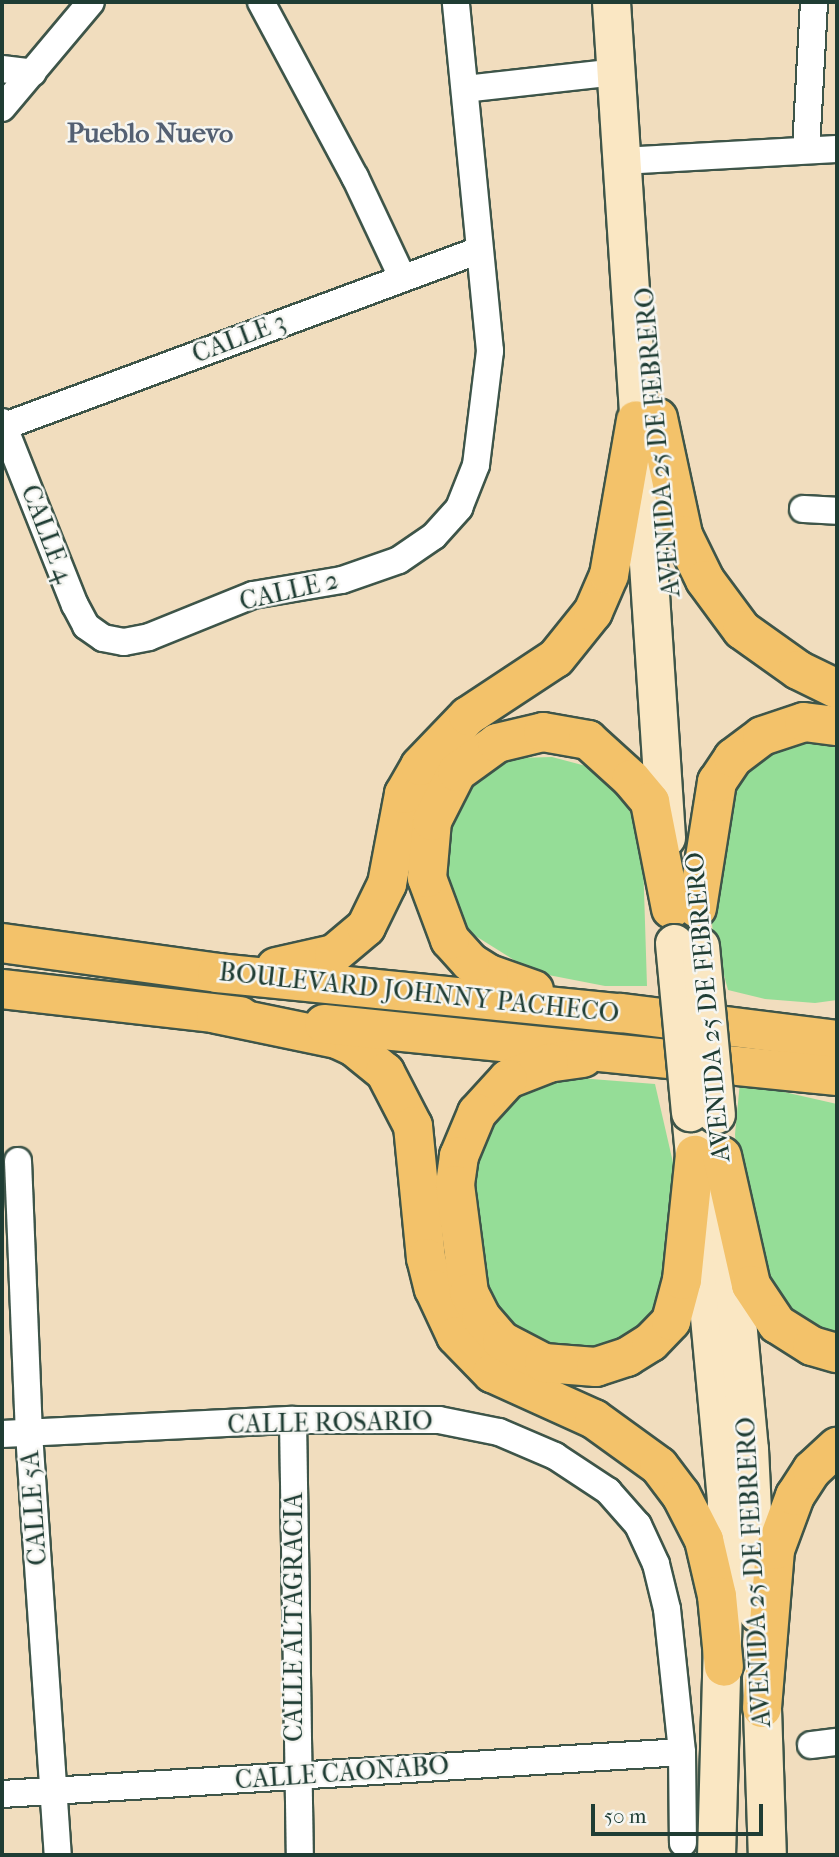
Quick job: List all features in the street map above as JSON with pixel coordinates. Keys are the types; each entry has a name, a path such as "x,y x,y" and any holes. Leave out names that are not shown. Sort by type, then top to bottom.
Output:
{"main road":[{"name":"AVENIDA 25 DE FEBRERO","path":"611,2 621,161 649,305 647,419 703,1113 749,1449 767,1855"},
{"path":"647,419 683,534 705,580 742,630 798,670 837,689"},
{"path":"218,973 294,966 324,957 366,927 387,884 404,794 420,766 468,716 556,658 593,612 609,575 647,419"},
{"path":"686,926 717,782 733,758 762,736 804,722 837,726"},
{"path":"621,1013 489,974 450,940 427,878 432,821 457,772 497,743 543,732 588,740 650,802 686,926"},
{"name":"BOULEVARD JOHNNY PACHECO","path":"2,943 218,973 621,1013 779,1052 837,1076"},
{"name":"BOULEVARD JOHNNY PACHECO","path":"2,989 216,1014 624,1051 779,1052 837,1040"},
{"path":"216,1014 337,1039 354,1047 385,1072 413,1126 426,1258 434,1289 456,1336 492,1373 594,1419 659,1466 681,1494 704,1539 717,1596 724,1667"},
{"path":"779,1052 837,1025"},
{"path":"624,1051 549,1063 508,1079 477,1112 459,1156 455,1185 461,1254 469,1293 481,1317 502,1341 544,1363 596,1367 627,1357 651,1342 671,1321 708,1155"},
{"path":"779,1052 837,1085"},
{"name":"AVENIDA 25 DE FEBRERO","path":"700,1849 724,1667 726,1498 708,1155"},
{"path":"708,1155 751,1285 777,1324 812,1346 837,1353"},
{"path":"762,1708 775,1550 795,1496 812,1469 837,1447"}],"street":[{"path":"2,108 91,2"},
{"path":"261,2 355,177 402,277"},
{"name":"CALLE 2","path":"103,638 124,642 149,637 253,594 342,580 365,572 399,559 435,536 458,508 476,465 485,413 490,351 477,251 456,2"},
{"path":"806,150 814,2"},
{"path":"2,68 33,73"},
{"path":"465,89 616,72"},
{"path":"621,161 837,149"},
{"name":"CALLE 3","path":"3,425 477,251"},
{"name":"CALLE 4","path":"3,425 75,606 86,626 103,638"},
{"path":"803,509 837,511"},
{"name":"CALLE 5A","path":"18,1161 29,1433 58,1855"},
{"name":"CALLE ROSARIO","path":"2,1434 293,1420 439,1420 499,1432 555,1456 608,1491 638,1525 656,1564 667,1609 682,1752 700,1849"},
{"name":"CALLE ALTAGRACIA","path":"293,1420 295,1775 300,1855"},
{"path":"811,1745 837,1742"},
{"name":"CALLE CAONABO","path":"2,1794 682,1752"}],"green space":[{"path":"812,737 837,742 837,1000 815,1003 765,999 728,990 713,935 709,887 741,768 769,746"},
{"path":"552,757 586,766 626,803 640,835 647,986 605,986 533,972 474,935 454,911 441,878 452,809 485,773 517,758"},
{"path":"579,1078 655,1084 677,1180 678,1261 648,1325 610,1346 568,1352 527,1343 482,1302 468,1175 484,1137 508,1104 537,1086"},
{"path":"740,1082 837,1104 837,1337 776,1313 739,1197 735,1134"}],"district":[{"name":"Pueblo Nuevo","path":"150,133"}]}
